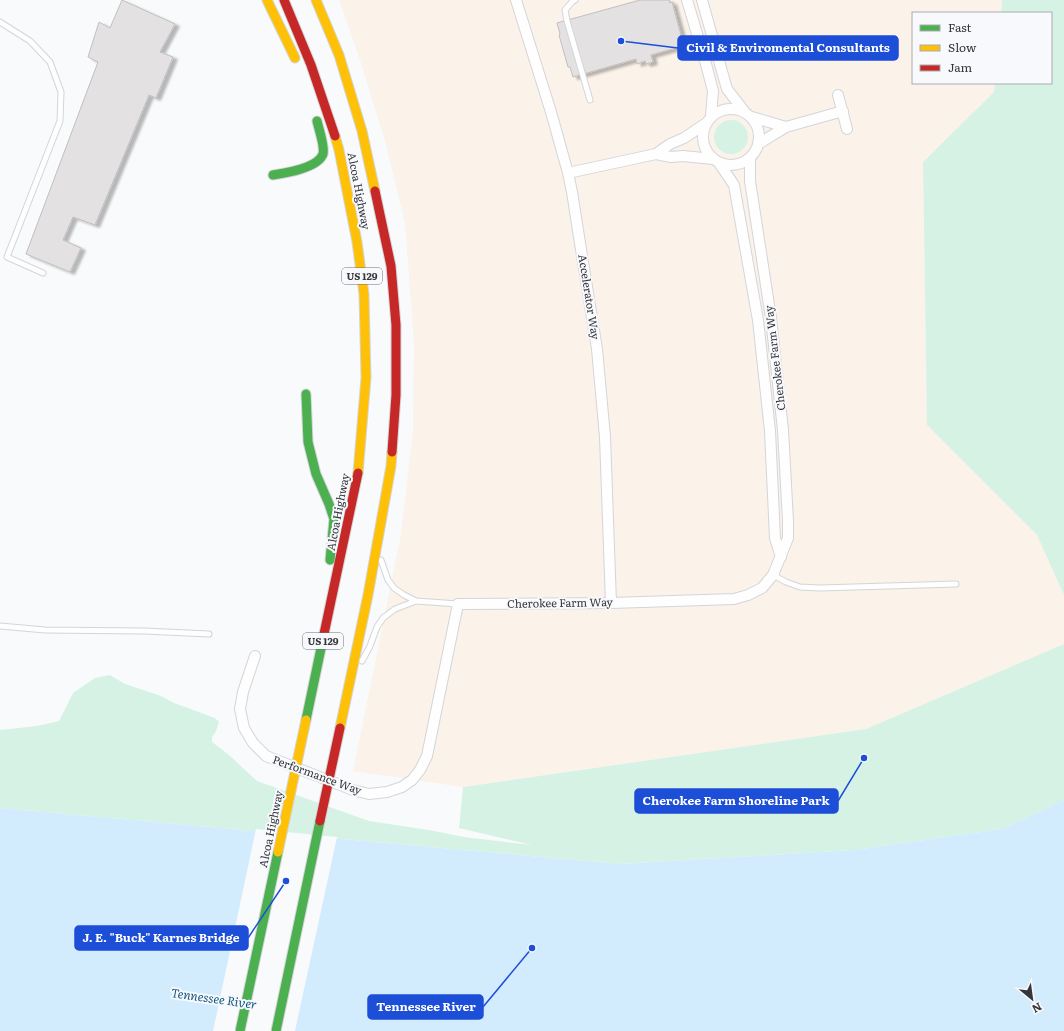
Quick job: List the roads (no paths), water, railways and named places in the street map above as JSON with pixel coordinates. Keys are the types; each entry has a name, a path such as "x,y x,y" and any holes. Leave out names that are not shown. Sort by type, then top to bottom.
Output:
{"highway":[{"path":"267,0 298,66"},
{"name":"Alcoa Highway","path":"240,1031 358,477 366,378 364,294 357,242 339,150 324,100 284,0"},
{"name":"Alcoa Highway","path":"276,1031 340,728 376,548 391,466 396,395 396,325 391,266 362,131 339,55 316,0"},
{"path":"273,175 297,171 319,161 323,154 324,145 315,114"},
{"path":"306,394 308,442 316,474 334,519 331,556 328,570"},
{"path":"311,652 310,659 315,680"}],"street":[{"name":"Accelerator Way","path":"516,0 551,112 568,173 597,349 605,436 611,603"},
{"path":"687,0 713,91 708,120 702,134 703,143 706,152 716,161"},
{"path":"656,154 671,157 683,156 716,161 727,165 735,165 750,158 755,152 758,144 759,134 757,125 727,88 702,0"},
{"path":"838,95 847,129"},
{"path":"568,173 656,154 670,144 684,138 718,111 727,108 736,108 748,114 786,127"},
{"path":"758,144 786,127 843,111"},
{"name":"Cherokee Farm Way","path":"458,604 611,603 734,599 748,595 762,588 773,575 788,538 783,430 771,318 750,181 750,158"},
{"name":"Cherokee Farm Way","path":"716,161 734,185 758,320 770,431 776,538 781,557"},
{"name":"Performance Way","path":"255,656 243,692 240,709 244,728 253,742 266,756 353,790 369,794 387,792 402,787 412,780 420,770 427,756 458,604"}],"lane":[{"path":"575,0 565,10 590,100"},
{"path":"0,22 30,41 50,62 61,92 60,121 7,257 43,273"},
{"name":"Cherokee Farm Way","path":"376,548 388,580 394,588 404,595 416,601 458,604"},
{"path":"773,575 800,587 820,588 956,584"},
{"name":"Cherokee Farm Way","path":"349,682 370,646 377,627 383,618 394,609 416,601"},
{"path":"0,626 44,630 144,631 208,634"}],"water":[{"name":"Tennessee River","path":"1064,800 1064,1031 0,1031 0,808 619,864 855,850 1002,829"}],"place":[{"name":"Civil & Enviromental Consultants","path":"621,41"},
{"name":"Cherokee Farm Shoreline Park","path":"864,758"},
{"name":"J. E. \"Buck\" Karnes Bridge","path":"286,881"},
{"name":"Tennessee River","path":"532,948"}]}
